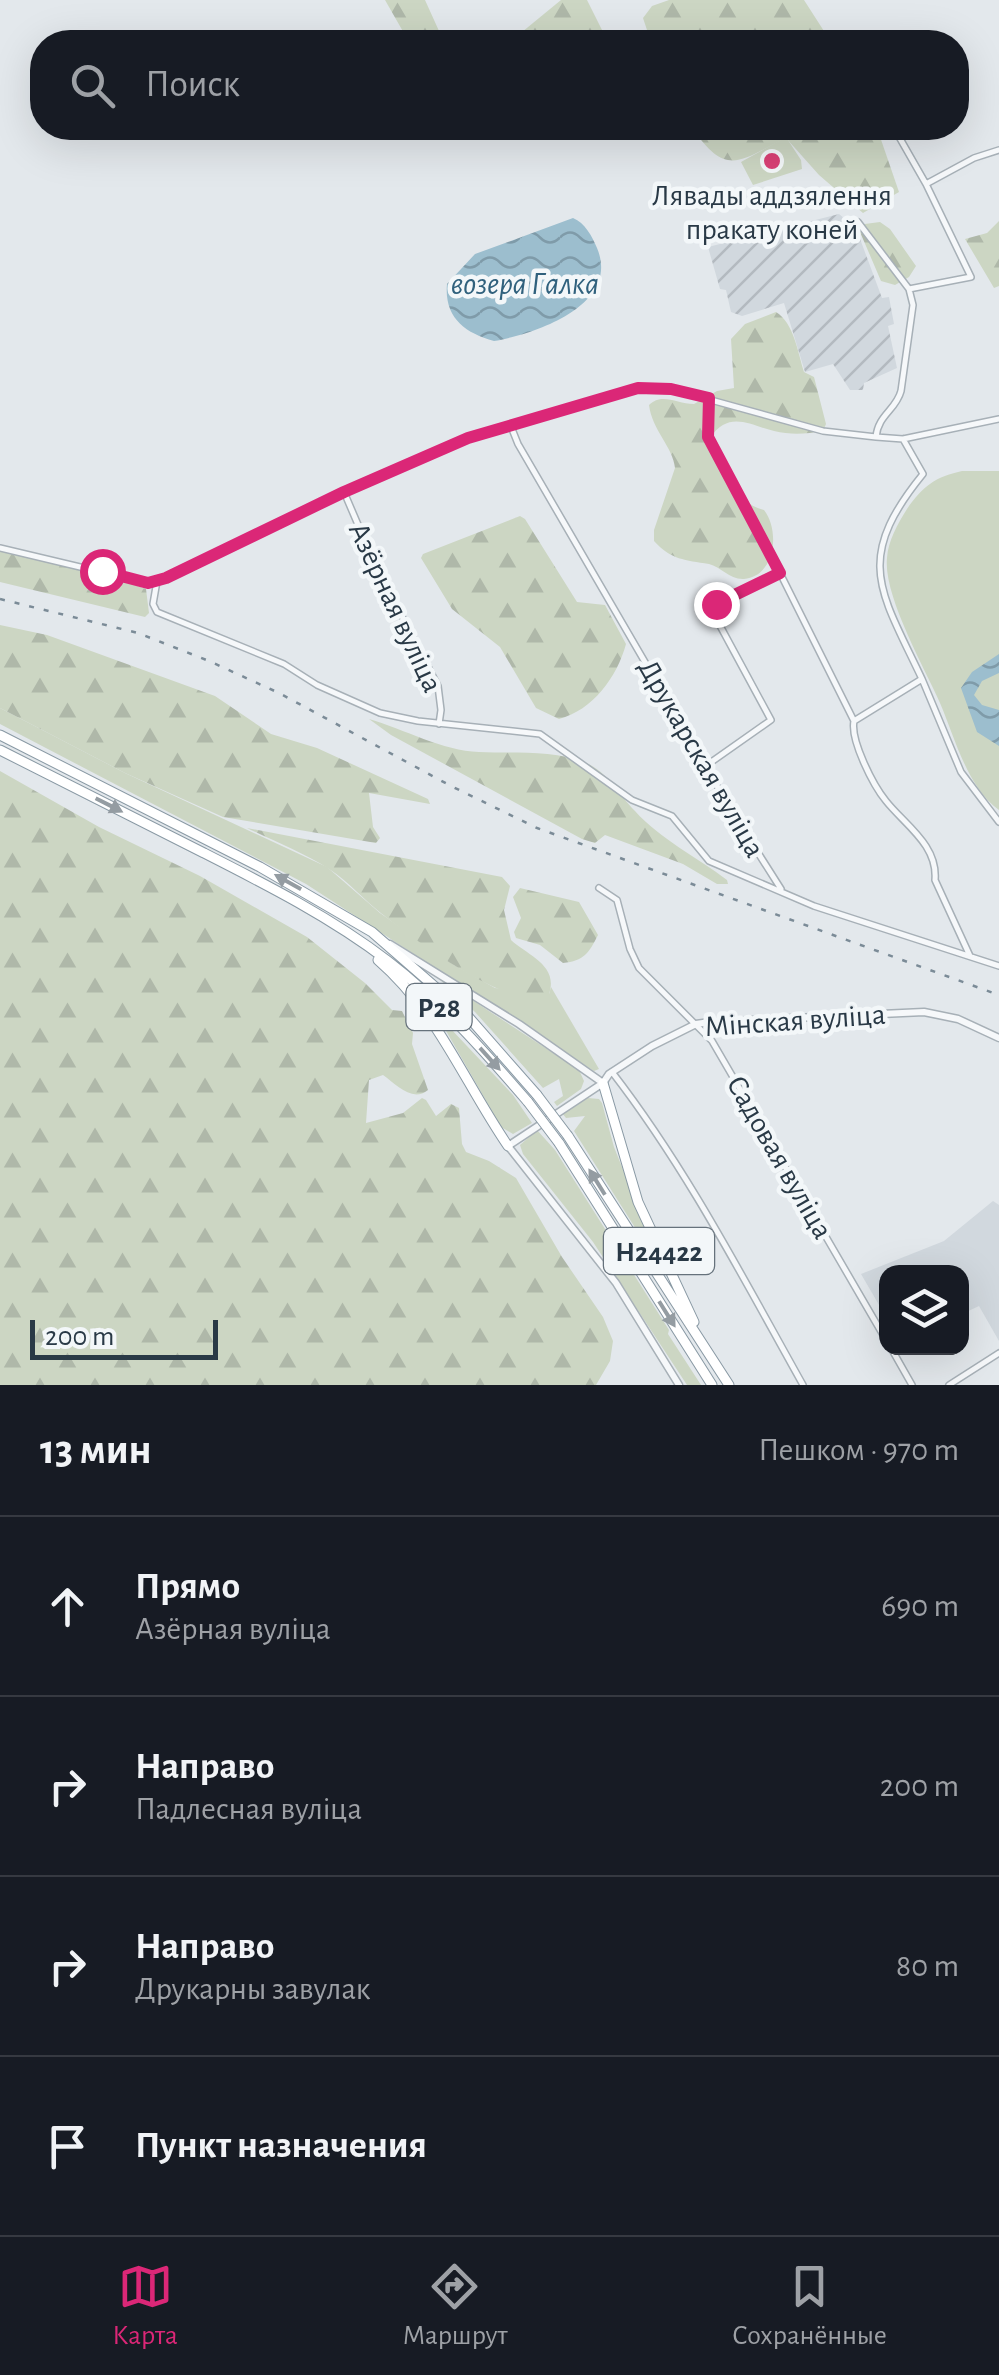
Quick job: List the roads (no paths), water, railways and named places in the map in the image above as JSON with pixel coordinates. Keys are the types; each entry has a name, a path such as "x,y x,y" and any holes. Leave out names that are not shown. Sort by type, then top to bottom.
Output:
{"highway":[{"name":"Р28","path":"0,734 260,867 372,932 406,958 465,1012 538,1095 729,1385"},
{"name":"Р28","path":"0,750 233,868 338,927 420,988 528,1102 559,1143 712,1385"},
{"name":"Н24422","path":"338,927 415,996 446,1039 508,1146"},
{"name":"Н24422","path":"603,1083 638,1202 708,1351"}],"street":[{"path":"901,140 971,277 909,288"},
{"path":"926,184 974,158 999,150"},
{"path":"858,222 909,288 913,304 901,390 897,402 877,423 876,437"},
{"name":"Азёрная вуліца","path":"157,581 468,438 638,388 671,389 823,431 876,437 903,439 999,419"},
{"path":"709,398 708,437 854,721 853,737 883,798 923,841 936,871 935,880 970,956"},
{"name":"Друкарская вуліца","path":"510,424 518,444 783,891 814,906 999,966"},
{"path":"903,439 923,474 878,552 887,605 961,772 999,822"},
{"name":"Азёрная вуліца","path":"344,492 374,562 438,686 439,724"},
{"path":"0,548 139,582 157,581 152,604 157,612 284,664 364,707 398,718 540,734 632,800 672,816 709,861 783,891"},
{"path":"706,764 771,720 711,609 780,573"},
{"path":"854,721 922,679"},
{"name":"Садовая вуліца","path":"599,888 618,900 639,968 712,1041 879,1328"},
{"path":"372,932 603,1083"},
{"name":"Мінская вуліца","path":"508,1146 652,1046 696,1024 924,1012 958,1019 999,1038"},
{"path":"612,1072 652,1124 802,1385"},
{"name":"Н24422","path":"508,1146 606,1270 679,1385"},
{"path":"949,1385 999,1353"},
{"path":"895,1355 912,1385"}],"water":[{"name":"возера Галка","path":"573,218 590,235 601,268 597,286 586,301 551,324 494,341 458,322 449,306 447,284 475,254"},
{"path":"999,654 999,673 982,681 974,695 982,705 999,710 999,746 977,732 961,688 972,672"}],"railway":[{"path":"0,599 138,633 209,661 279,693 537,828 999,995"}],"place":[{"name":"Лявады аддзялення пракату коней","path":"772,161"}]}
